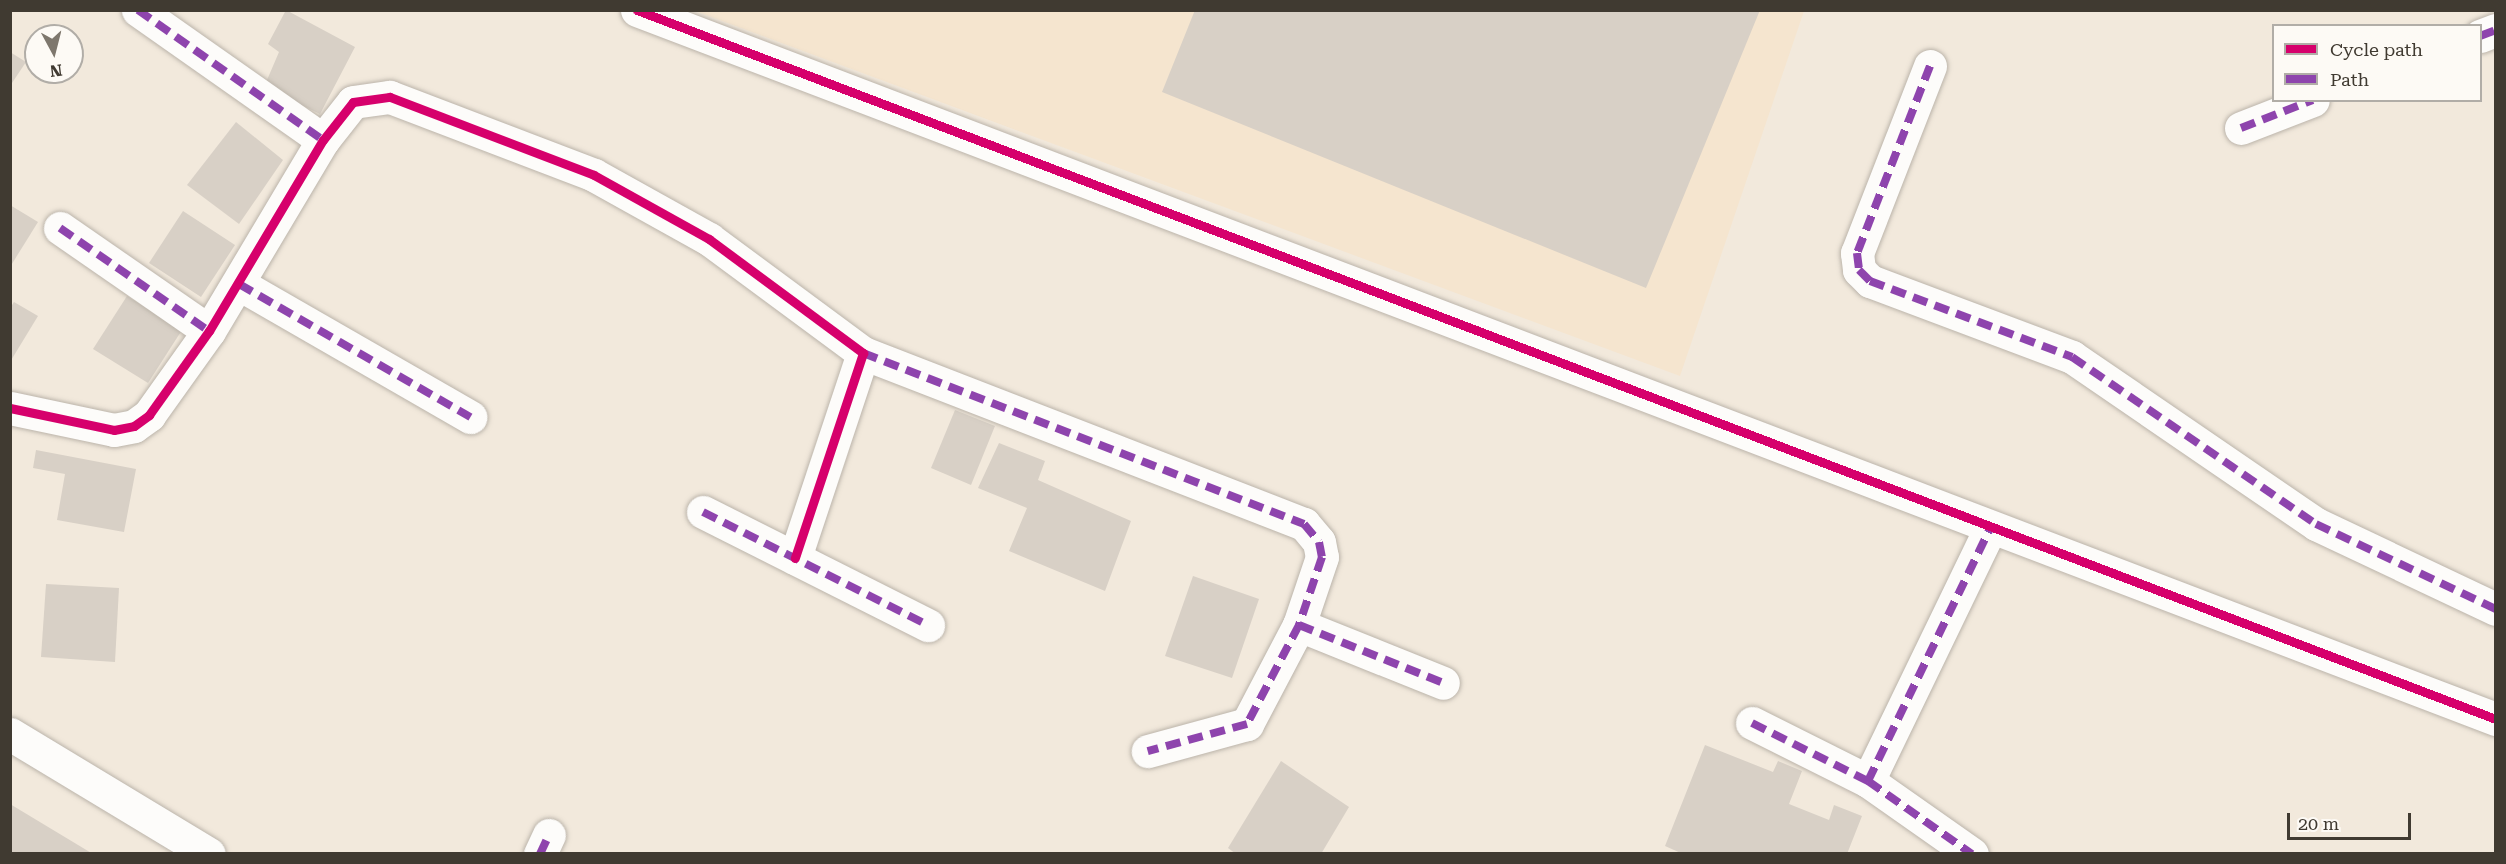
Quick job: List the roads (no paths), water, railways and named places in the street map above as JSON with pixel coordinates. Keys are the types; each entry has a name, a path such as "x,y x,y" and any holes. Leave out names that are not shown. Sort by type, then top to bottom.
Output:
{"street":[{"path":"138,10 323,140"},
{"path":"638,10 2496,719"},
{"path":"2482,36 2496,30"},
{"path":"1930,66 1857,253 1859,270 1870,281 2072,357 2316,524 2496,609"},
{"path":"10,408 88,429 134,426 149,415 209,331 239,284 323,140 352,102 390,97 583,171 709,239 863,353 1304,524 1319,542 1322,557 1299,625 1247,724 1148,751"},
{"path":"2241,129 2308,102"},
{"path":"60,228 209,331"},
{"path":"239,284 470,417"},
{"path":"795,558 863,353"},
{"path":"703,512 928,625"},
{"path":"1868,781 1991,527"},
{"path":"1299,625 1443,683"},
{"path":"1752,723 1868,781 1972,854"},
{"path":"10,734 209,854"}]}
